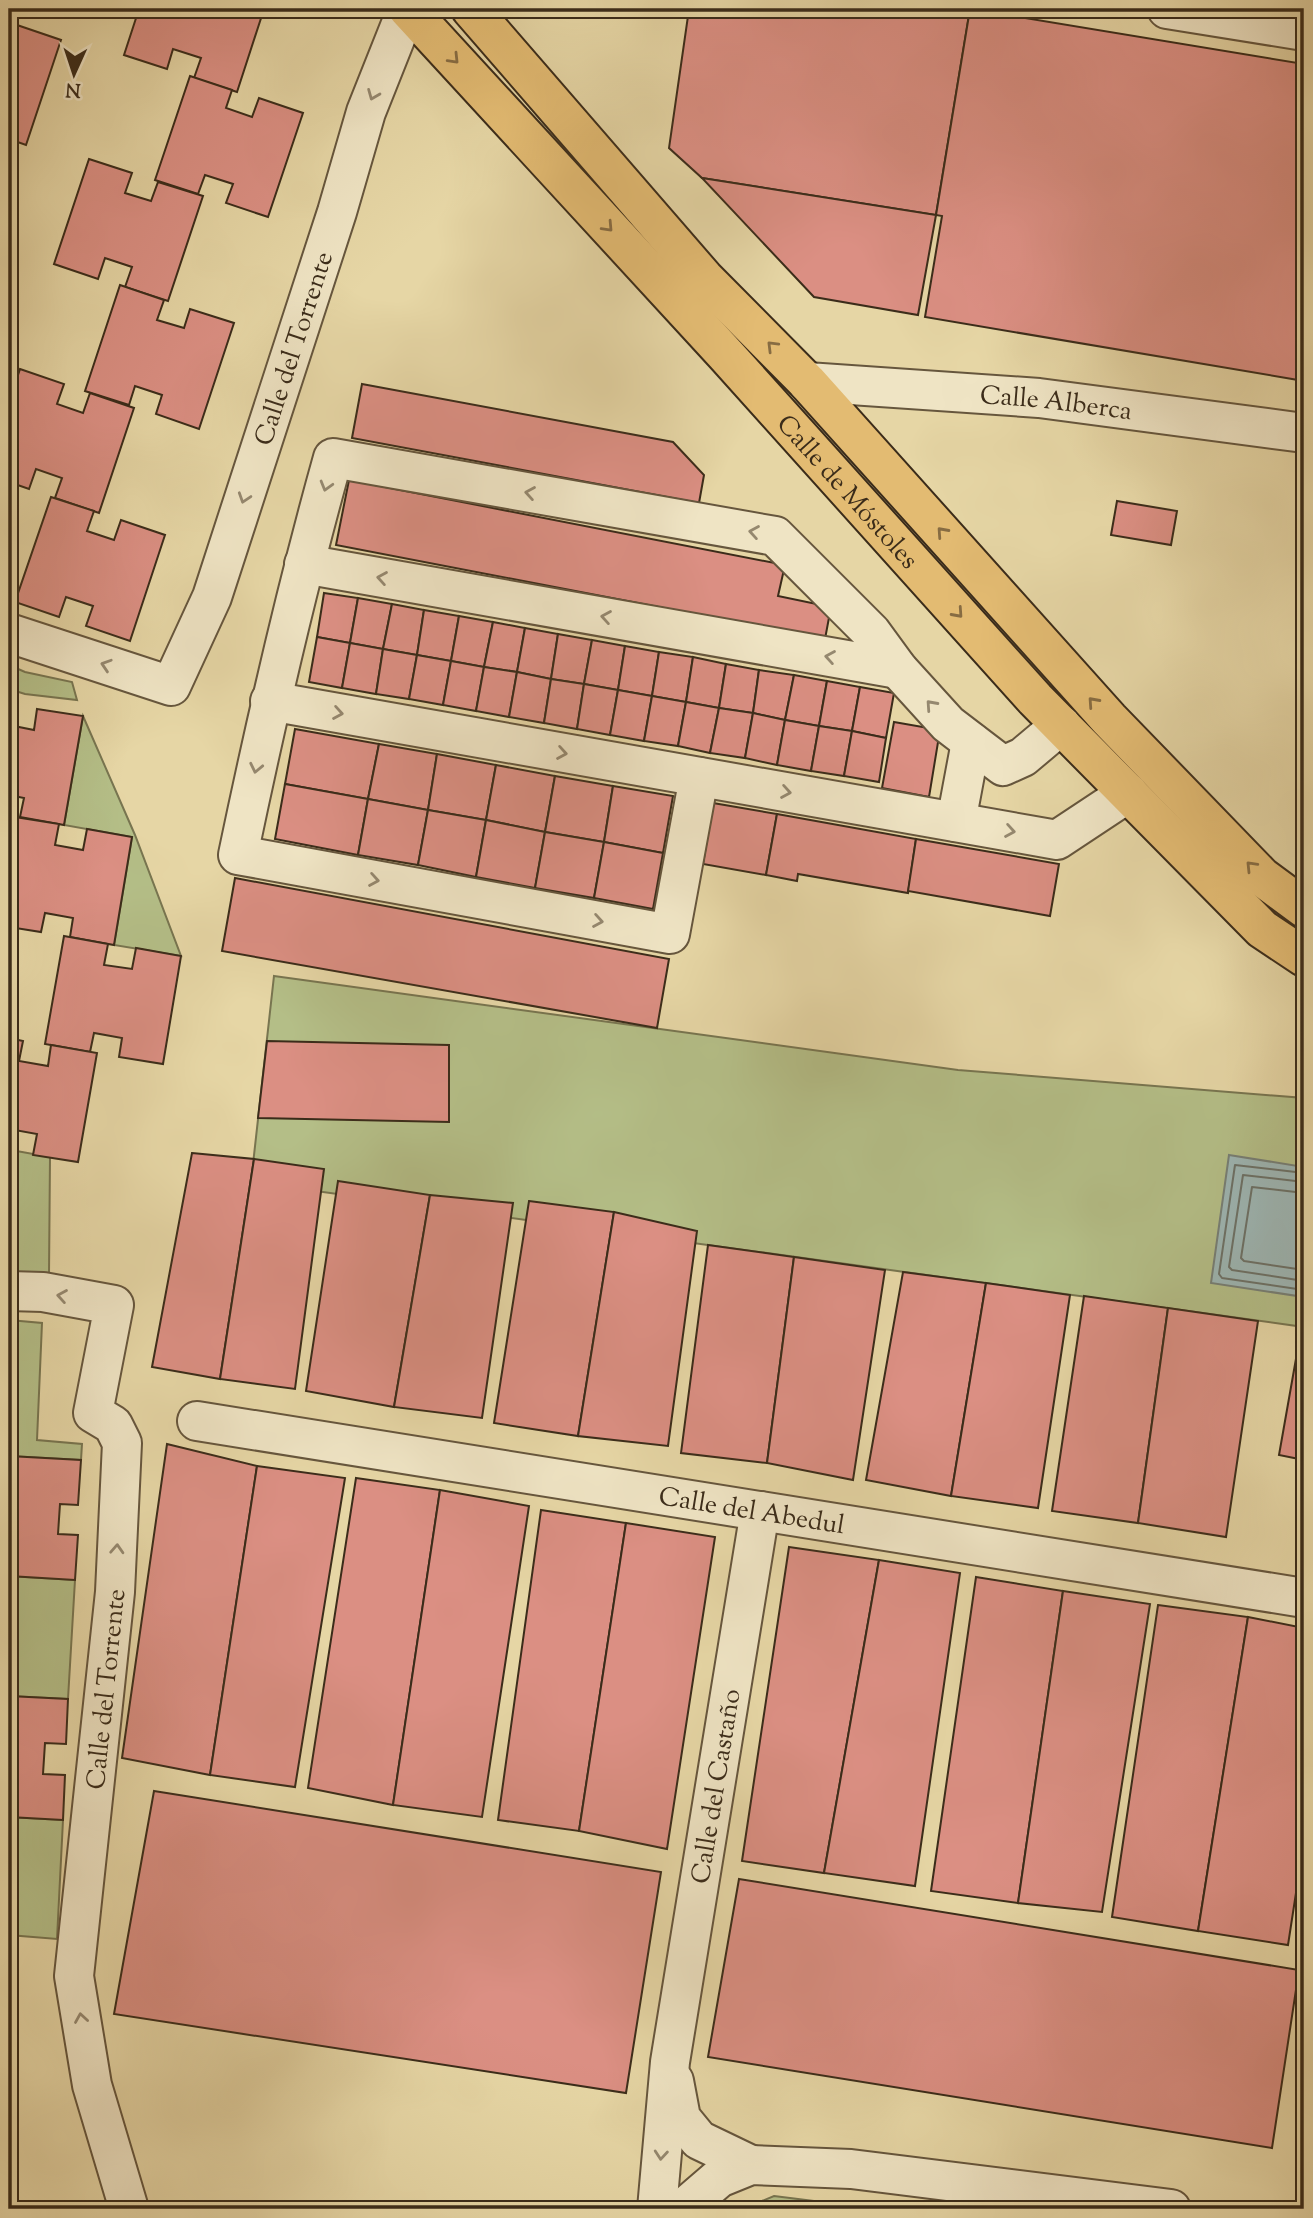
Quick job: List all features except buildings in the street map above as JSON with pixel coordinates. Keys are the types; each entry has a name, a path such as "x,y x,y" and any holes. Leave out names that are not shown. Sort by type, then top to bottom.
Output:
{"main road":[{"name":"Calle de Móstoles","path":"408,9 1061,725 1262,929 1304,957"},
{"name":"Calle de Móstoles","path":"471,9 704,278 807,382 1109,719 1262,877 1304,908"}],"street":[{"name":"Calle del Torrente","path":"9,633 171,686 212,597 338,212 366,112 408,9"},
{"path":"1167,9 1304,31"},
{"name":"Calle Alberca","path":"807,382 1039,398 1304,433"},
{"path":"699,777 670,934 238,855 270,701 333,458 775,536 871,632 898,669 948,724 1003,766 1023,757 1061,725"},
{"path":"304,564 898,669"},
{"path":"270,701 1057,840 1128,793"},
{"path":"956,822 971,742"},
{"name":"Calle del Torrente","path":"9,1291 43,1292 114,1305 93,1413 113,1425 122,1443 115,1592 74,1976 92,2085 129,2209"},
{"name":"Calle del Abedul","path":"197,1421 1304,1598"},
{"name":"Calle del Castaño","path":"657,2209 670,2062 760,1511"},
{"name":"Calle del Castaño","path":"670,2062 681,2118 699,2140 751,2165"},
{"path":"684,2209 719,2178 751,2165 851,2169 1171,2209"}],"green space":[{"path":"9,665 25,672 72,682 77,700 25,694 9,689"},
{"path":"83,716 135,835 181,956 114,945 132,837 64,825"},
{"path":"274,976 958,1070 1304,1098 1304,1327 251,1182"},
{"path":"11,1150 50,1157 49,1275 9,1274"},
{"path":"9,1320 42,1323 37,1440 82,1444 81,1460 9,1456"},
{"path":"9,1576 75,1580 68,1699 9,1696"},
{"path":"9,1817 63,1820 57,1939 9,1935"},
{"path":"774,2196 878,2209 743,2209"}],"water":[{"path":"1229,1155 1304,1167 1304,1297 1211,1283"}]}
